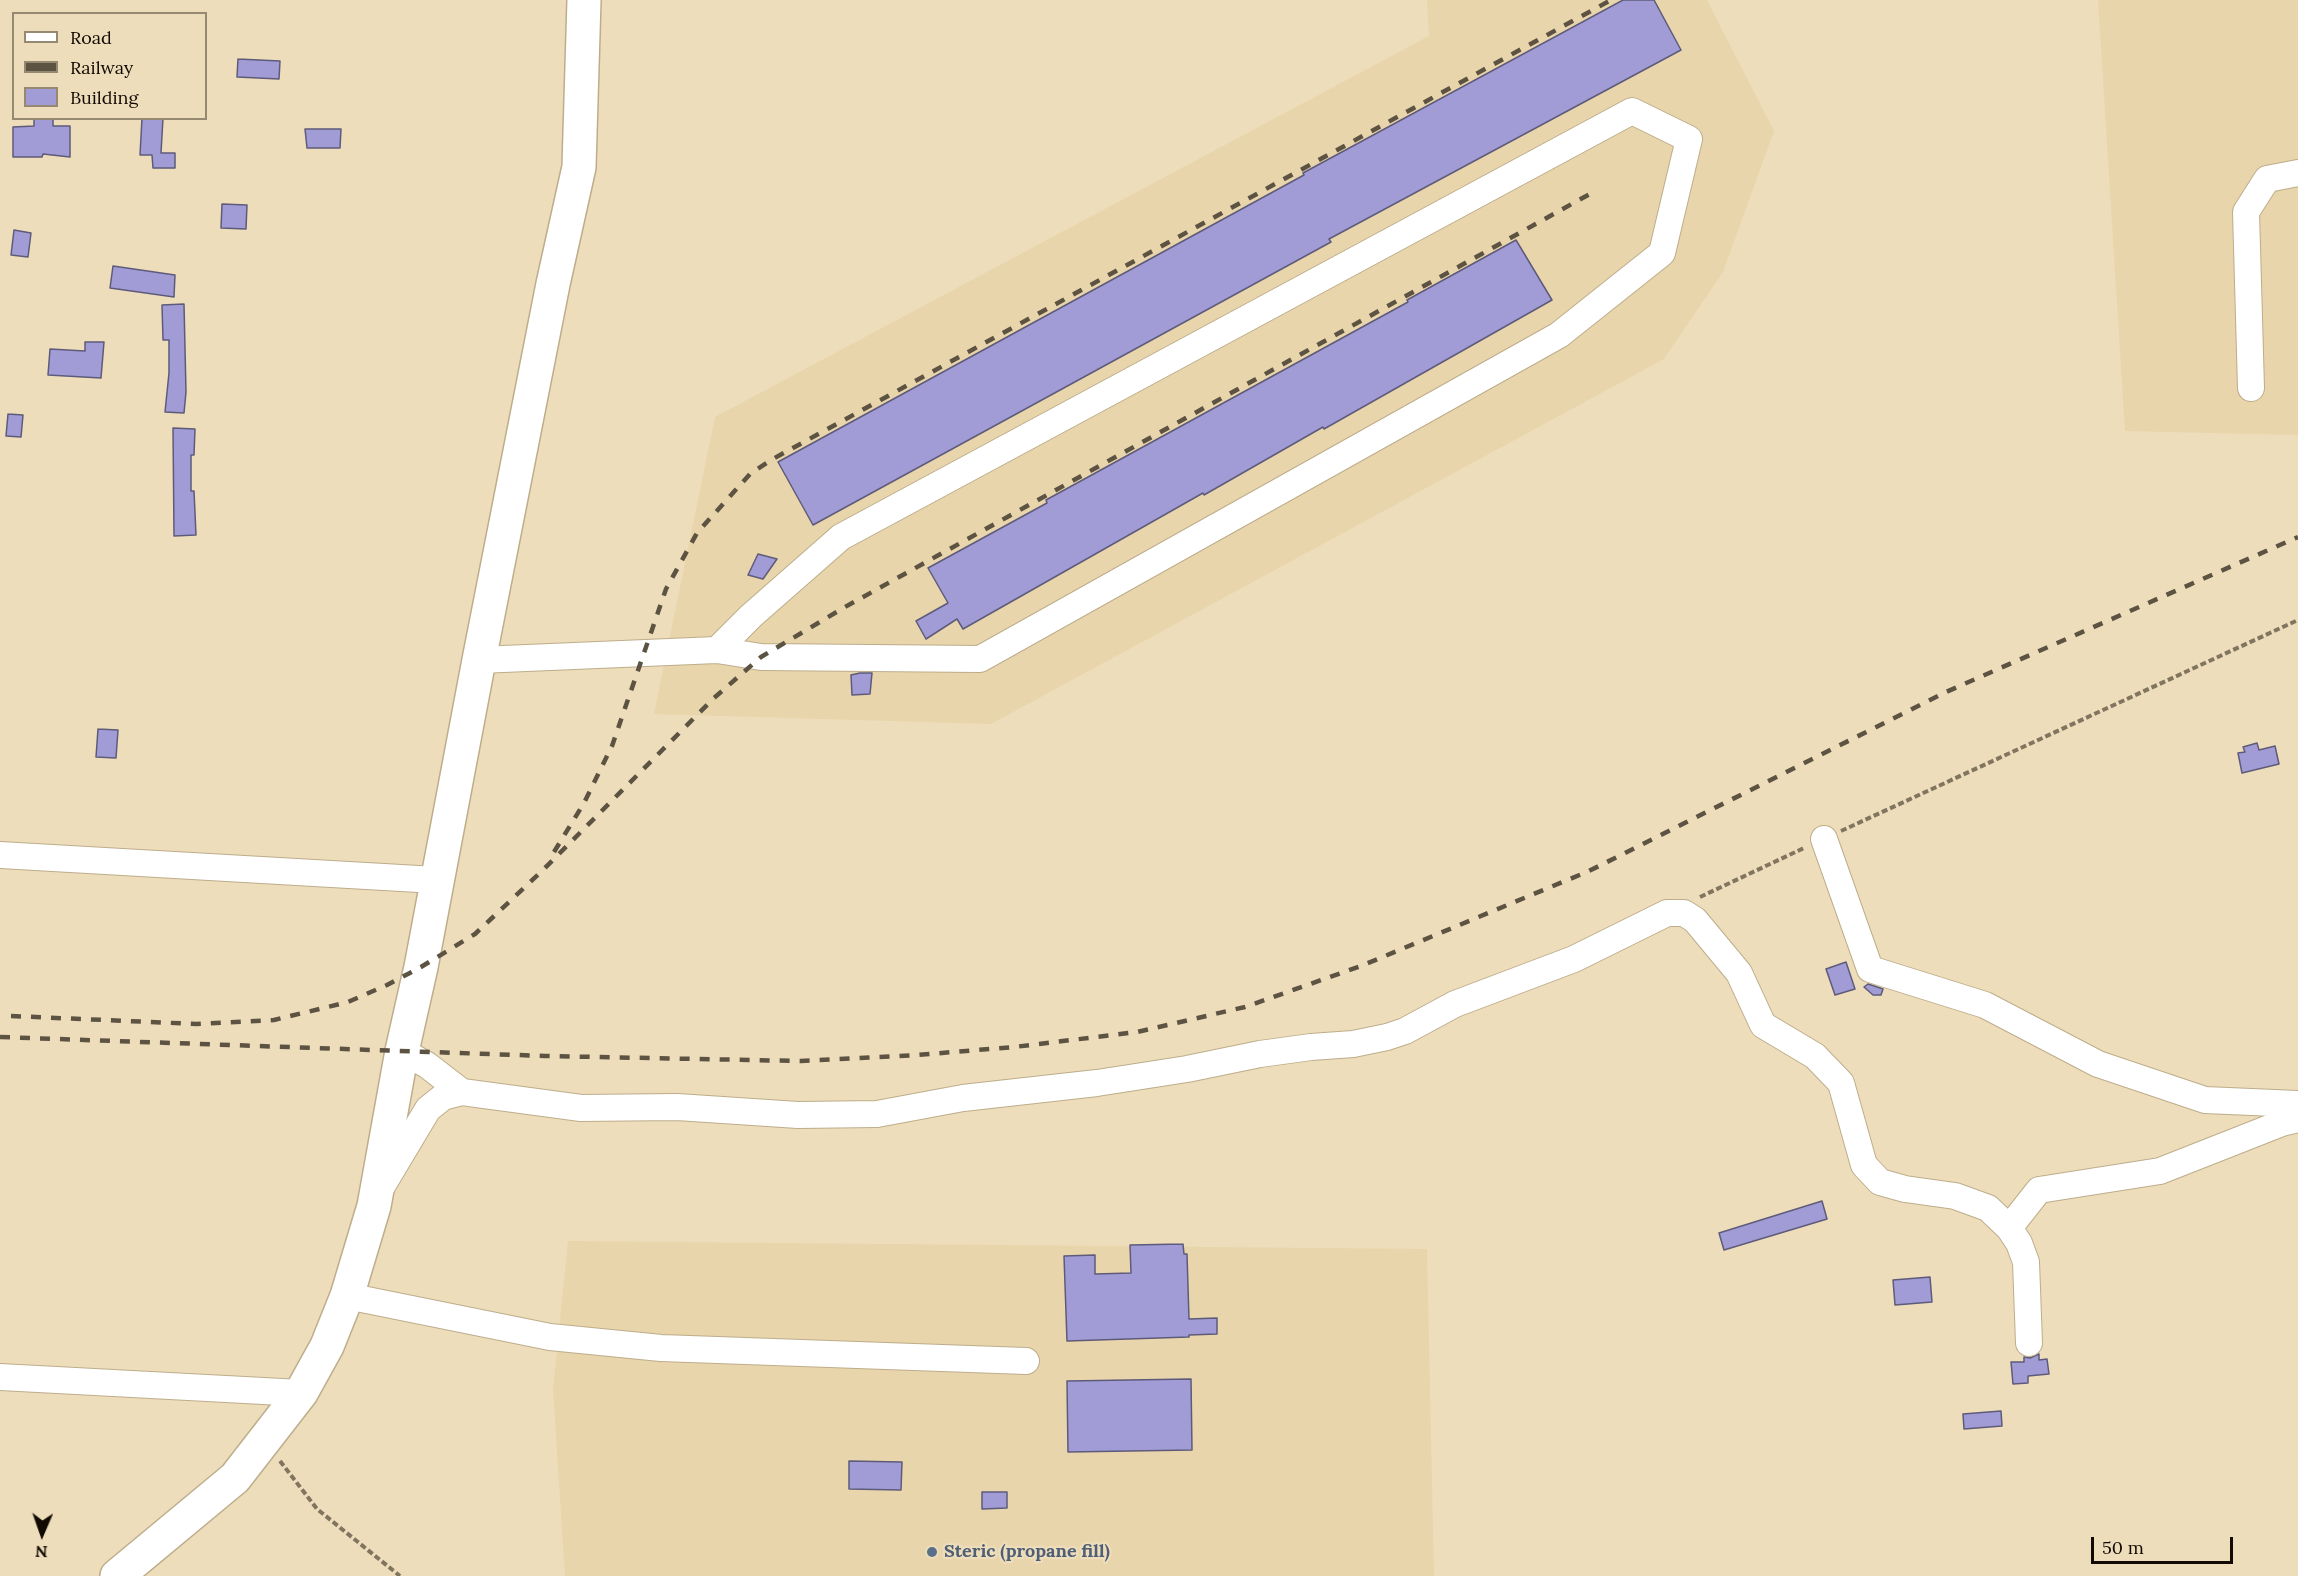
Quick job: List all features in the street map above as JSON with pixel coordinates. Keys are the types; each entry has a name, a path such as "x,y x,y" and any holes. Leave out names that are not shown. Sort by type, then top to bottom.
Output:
{"main road":[{"path":"117,1576 235,1478 301,1393 327,1346 347,1296 378,1191 402,1051 421,968 436,880 553,284 579,167 584,0"}],"street":[{"path":"479,660 717,650 761,657 980,659 1559,335 1662,253 1689,139 1632,111 841,537 751,616 717,650"},
{"path":"2251,388 2246,212 2267,179 2298,174"},
{"path":"1824,839 1870,969 1984,1005 2098,1064 2205,1100 2298,1104"},
{"path":"0,855 436,880"},
{"path":"378,1191 428,1109 443,1097 462,1092 581,1108 677,1107 810,1115 878,1114 963,1098 1097,1083 1187,1069 1260,1054 1353,1044 1387,1037 1406,1030 1455,1004 1574,959 1667,912 1684,913 1695,920 1739,973 1763,1025 1815,1056 1841,1083 1864,1165 1881,1182 1905,1190 1955,1196 1988,1208 2008,1228 2019,1243 2026,1262 2029,1343"},
{"path":"402,1051 427,1065 462,1092"},
{"path":"2008,1228 2039,1190 2160,1171 2282,1123 2298,1119"},
{"path":"347,1296 550,1336 661,1348 798,1354 945,1356 1026,1361"},
{"path":"0,1377 301,1393"}],"path":[{"path":"1667,912 2298,620"},
{"path":"263,1441 317,1509 400,1576"}],"shaded area":[{"path":"1427,0 1707,0 1774,131 1723,272 1664,359 991,724 654,714 715,417 1429,36"},
{"path":"2098,0 2298,0 2298,435 2125,431"},
{"path":"568,1241 1427,1249 1434,1576 565,1576 553,1390"}],"building":[{"path":"1623,0 1654,0 1681,50 1329,239 1331,242 813,525 778,462"},
{"path":"238,59 280,61 279,79 237,77"},
{"path":"34,120 53,120 53,126 70,126 70,157 43,154 42,157 13,157 13,127 34,126"},
{"path":"142,120 163,120 161,153 175,153 175,168 153,168 152,155 140,155"},
{"path":"305,129 341,129 340,148 307,148"},
{"path":"222,204 247,205 246,229 221,228"},
{"path":"14,230 31,233 28,257 11,255"},
{"path":"1516,240 1552,300 963,629 957,619 926,639 916,621 948,603 928,568 1047,503 1046,500 1408,302 1407,300"},
{"path":"113,266 175,275 174,297 110,288"},
{"path":"184,304 186,392 184,413 165,412 169,373 169,340 163,340 162,305"},
{"path":"85,342 104,342 101,378 48,375 50,349 85,351"},
{"path":"8,414 23,415 21,437 6,436"},
{"path":"173,428 195,429 194,455 191,455 191,491 194,491 196,535 174,536"},
{"path":"758,554 777,559 763,579 748,575"},
{"path":"872,673 870,694 852,695 851,675"},
{"path":"98,729 118,730 116,758 96,757"},
{"path":"2257,743 2259,750 2275,746 2279,764 2242,773 2238,753 2245,752 2243,747"},
{"path":"1846,962 1855,989 1835,995 1826,969"},
{"path":"1868,984 1883,989 1881,995 1873,995 1864,987"},
{"path":"1822,1201 1827,1219 1724,1250 1719,1233"},
{"path":"1183,1244 1184,1254 1187,1254 1189,1319 1217,1318 1217,1334 1067,1341 1064,1256 1095,1255 1095,1274 1131,1273 1130,1245"},
{"path":"1930,1277 1932,1302 1895,1305 1893,1280"},
{"path":"2039,1354 2039,1360 2047,1359 2049,1374 2028,1376 2028,1383 2013,1384 2011,1362 2024,1362 2024,1357 2030,1358"},
{"path":"1191,1379 1192,1450 1068,1452 1067,1381"},
{"path":"2001,1411 2002,1426 1964,1429 1963,1414"},
{"path":"849,1461 902,1462 901,1490 849,1489"},
{"path":"982,1492 1007,1492 1007,1508 982,1509"}],"railway":[{"path":"554,852 584,803 612,746 666,589 697,533 750,474 771,460 1611,0"},
{"path":"11,1016 197,1024 274,1020 348,1002 387,985 475,934 543,870 714,698 761,657 845,607 1597,190"},
{"path":"0,1037 545,1056 801,1061 1014,1047 1137,1032 1245,1007 1361,966 1589,871 1946,692 2298,537"}],"place":[{"name":"Steric (propane fill)","path":"932,1552"}]}
